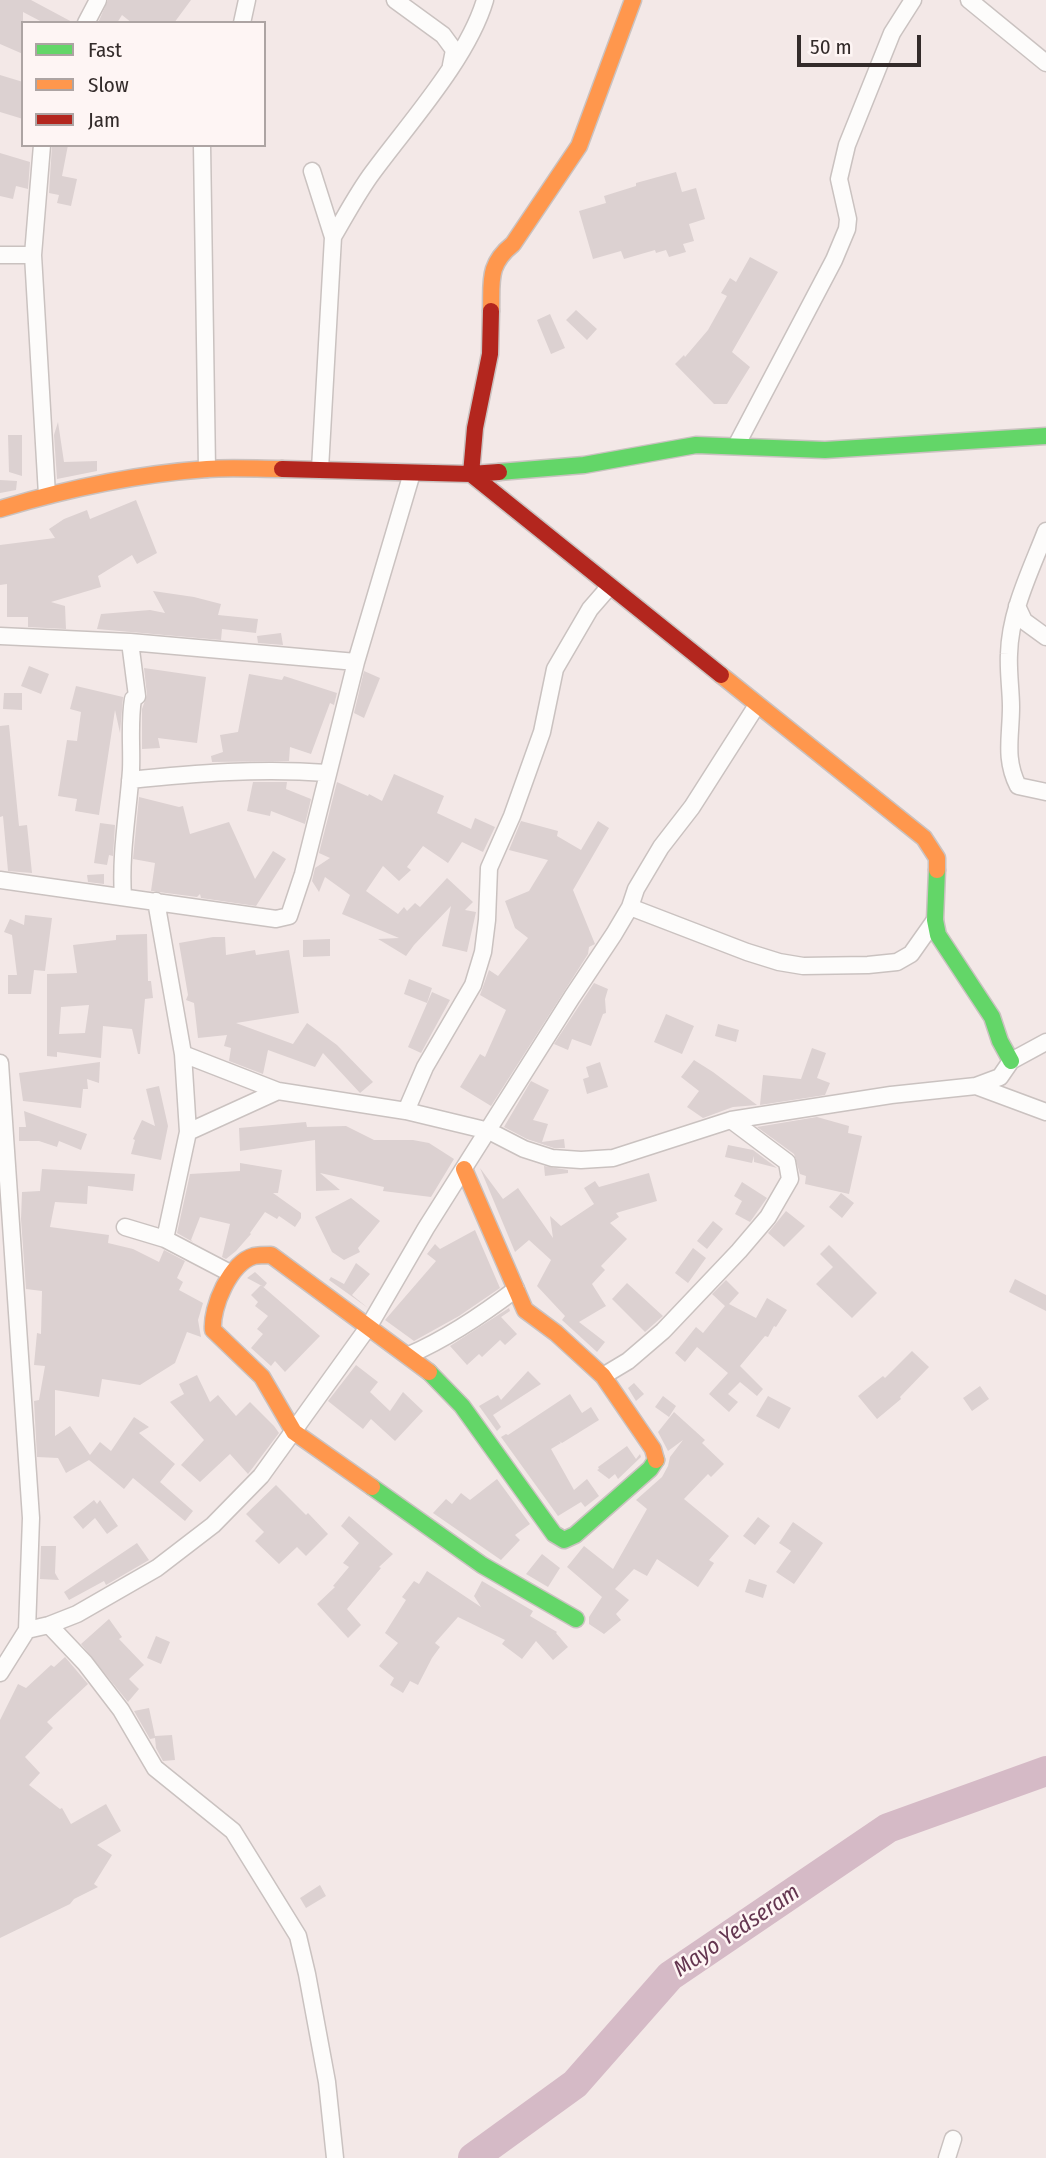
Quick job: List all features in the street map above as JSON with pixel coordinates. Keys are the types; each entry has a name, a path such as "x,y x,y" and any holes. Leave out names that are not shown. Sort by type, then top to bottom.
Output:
{"street":[{"path":"87,21 98,0"},
{"path":"242,21 247,0"},
{"path":"395,0 443,35 454,50 451,65"},
{"path":"333,237 371,174 424,106 451,65 468,38 485,0"},
{"path":"471,474 475,428 490,354 492,268 502,253 513,244 579,146 633,0"},
{"path":"736,446 834,260 847,229 848,219 839,179 847,145 892,33 913,0"},
{"path":"969,0 1046,63"},
{"path":"42,147 33,255 47,495"},
{"path":"202,147 207,470"},
{"path":"312,171 333,237 320,469"},
{"path":"0,255 33,255"},
{"path":"0,509 47,495 127,480 207,470 320,469 471,474 584,465 696,445 825,450 1046,436"},
{"path":"0,880 276,919 289,916 303,874 356,662 412,473"},
{"path":"471,474 924,838 937,858 935,920 943,944 992,1017 1000,1041 1011,1061"},
{"path":"1046,531 1017,606 1009,652 1010,770 1018,786 1046,792"},
{"path":"406,1111 425,1068 473,985 484,942 489,868 512,816 542,732 555,669 590,609 610,586"},
{"path":"1017,606 1024,621 1046,637"},
{"path":"0,636 130,642 356,662"},
{"path":"123,897 121,869 130,780 131,713 133,699 137,696 130,642"},
{"path":"27,1630 77,1614 157,1568 213,1525 261,1476 369,1326 464,1169 630,907 636,889 661,847 692,807 757,705"},
{"path":"130,780 245,770 327,773"},
{"path":"156,901 183,1054 188,1132 165,1239"},
{"path":"630,907 747,952 803,966 897,962 911,954 935,920"},
{"path":"183,1054 278,1091 406,1111 489,1130 524,1149 543,1155 581,1160 613,1158 731,1120 891,1095 976,1086 1000,1077 1011,1061 1046,1042"},
{"path":"0,1063 30,1518 27,1630 0,1673"},
{"path":"976,1086 1046,1112"},
{"path":"188,1132 278,1091"},
{"path":"603,1376 628,1361 663,1331 768,1217 790,1179 788,1162 731,1120"},
{"path":"464,1169 525,1310 556,1333 603,1376 653,1449 656,1459 650,1469 575,1535 564,1540 554,1534 462,1406 441,1382 409,1355 271,1255 253,1256 230,1273 212,1319 213,1331 262,1377 294,1432 482,1565 576,1619"},
{"path":"125,1227 165,1239 230,1273"},
{"path":"0,1285 16,1292"},
{"path":"409,1355 457,1331 516,1290"},
{"path":"49,1625 85,1663 116,1702 155,1768 233,1831 298,1936 327,2082 335,2158"},
{"path":"947,2158 953,2139"}],"building":[{"path":"0,0 31,0 70,21 40,21 23,12 21,53 0,44"},
{"path":"108,0 191,0 175,21 130,21 122,15 118,21 99,21"},
{"path":"0,75 21,81 21,118 0,112"},
{"path":"52,147 68,147 62,176 77,179 71,206 57,203 59,195 49,193"},
{"path":"0,153 30,162 28,189 16,186 13,199 0,196"},
{"path":"676,172 682,192 696,188 705,219 689,224 694,241 683,244 686,252 669,257 666,250 656,253 655,250 624,259 621,251 593,259 579,211 606,203 604,196 636,186 636,183"},
{"path":"750,257 778,272 732,352 750,367 727,404 714,404 675,364 684,355 685,357 708,330 727,296 721,293 730,278 736,282"},
{"path":"576,310 597,329 587,340 566,320"},
{"path":"550,314 565,348 551,354 537,320"},
{"path":"58,422 64,462 97,461 97,471 57,479 54,435"},
{"path":"8,435 22,435 22,476 9,472"},
{"path":"0,480 17,481 16,490 0,493"},
{"path":"136,500 157,553 137,564 132,555 98,576 101,587 51,602 65,606 66,629 28,627 28,617 7,617 7,584 0,585 0,545 55,538 49,529 64,519 87,510 90,519"},
{"path":"153,591 221,604 218,615 258,619 256,633 222,629 221,640 97,629 101,614 150,610 165,613"},
{"path":"281,633 283,645 258,643 257,636"},
{"path":"29,666 49,674 41,694 21,686"},
{"path":"144,668 206,677 197,743 158,738 160,748 142,749 142,709 147,695"},
{"path":"364,671 380,678 364,718 354,713"},
{"path":"249,674 282,680 284,676 337,693 334,705 330,703 311,754 290,747 289,761 212,762 211,756 223,752 220,735 238,732"},
{"path":"76,686 123,697 120,733 115,710 99,815 75,811 77,799 58,796 67,740 77,741 81,712 70,709"},
{"path":"4,693 22,693 22,710 3,709"},
{"path":"9,725 19,826 27,825 32,873 8,871 3,816 0,817 0,726"},
{"path":"394,774 444,796 437,813 471,829 475,818 495,827 483,852 462,842 448,863 423,846 407,867 411,870 399,881 383,866 366,891 398,914 404,907 407,911 415,903 420,907 447,878 473,902 465,910 476,912 467,952 442,946 451,906 406,956 378,939 399,938 342,914 350,895 325,877 319,892 312,881 315,868 330,858 319,853 337,782 382,801"},
{"path":"253,782 287,782 286,789 311,799 305,824 271,811 270,816 247,811"},
{"path":"139,797 183,806 190,834 229,822 255,879 273,851 286,859 256,906 201,898 200,894 197,897 151,891 155,863 133,859"},
{"path":"521,821 558,831 557,836 581,850 598,821 609,828 573,890 595,944 589,947 588,954 491,1106 460,1087 480,1054 485,1057 506,1010 480,995 489,970 498,976 528,938 515,928 505,901 529,891 548,860 509,850"},
{"path":"100,823 115,825 113,856 109,855 107,865 94,863"},
{"path":"104,874 104,884 88,882 87,875"},
{"path":"25,915 52,918 45,971 34,970 31,994 8,994 8,975 17,975 12,935 4,932 10,919 24,925"},
{"path":"147,934 148,981 151,981 153,998 145,999 140,1054 132,1029 103,1026 101,1058 57,1052 57,1057 47,1056 47,974 77,973 73,945 116,940 116,935","holes":["89,1005 85,1033 59,1034 61,1007"]},
{"path":"225,937 226,955 255,950 256,955 289,950 299,1013 236,1023 293,1044 307,1023 337,1045 373,1082 360,1093 323,1053 315,1067 268,1050 263,1074 229,1061 231,1048 224,1046 227,1035 198,1038 194,1003 186,1000 188,995 179,943"},
{"path":"330,939 330,956 303,957 303,940"},
{"path":"409,979 432,988 427,1003 404,994"},
{"path":"594,983 608,989 605,999 606,1013 603,1014 591,1046 572,1039 568,1050 554,1044"},
{"path":"432,992 450,1000 421,1053 408,1047"},
{"path":"666,1014 694,1026 682,1054 654,1042"},
{"path":"718,1024 739,1030 736,1042 715,1036"},
{"path":"812,1048 826,1053 817,1078 830,1083 825,1095 760,1105 763,1075 801,1079"},
{"path":"694,1060 757,1105 733,1107 703,1118 687,1107 699,1091 681,1077"},
{"path":"100,1062 99,1083 87,1079 88,1089 83,1089 81,1108 23,1101 19,1073"},
{"path":"600,1062 608,1087 587,1094 583,1079 589,1077 586,1067"},
{"path":"531,1081 549,1090 533,1120 548,1124 542,1142 564,1139 565,1148 554,1148 527,1139 504,1127"},
{"path":"159,1086 168,1126 161,1160 131,1154 135,1140 133,1139 142,1120 155,1126 146,1089"},
{"path":"24,1111 87,1134 81,1150 59,1141 57,1147 39,1141 19,1141 19,1127 26,1127"},
{"path":"817,1117 849,1126 848,1133 862,1136 849,1194 805,1184 806,1176 800,1174 794,1154 757,1127"},
{"path":"306,1122 307,1127 346,1126 374,1140 413,1140 429,1143 454,1159 431,1197 383,1191 384,1187 320,1173 340,1190 316,1191 315,1140 240,1151 239,1128"},
{"path":"728,1145 753,1150 777,1168 754,1162 754,1156 752,1163 725,1157"},
{"path":"240,1163 282,1170 278,1193 273,1193 301,1213 301,1218 295,1227 279,1216 277,1219 265,1212 251,1234 226,1259 222,1257 230,1224 200,1217 191,1240 193,1242 177,1233 190,1174 240,1171"},
{"path":"544,1166 568,1170 568,1173 545,1176"},
{"path":"480,1168 503,1199 518,1188 553,1238 550,1216 561,1226 594,1204 584,1188 595,1181 599,1187 649,1173 657,1201 616,1213 619,1217 610,1223 627,1239 601,1266 605,1270 592,1284 606,1306 579,1322 605,1342 597,1352 562,1320 565,1316 537,1286 551,1260 529,1240 515,1252"},
{"path":"42,1169 135,1174 133,1191 88,1186 87,1204 55,1202 50,1227 109,1235 108,1243 133,1249 159,1262 164,1250 185,1261 177,1278 183,1282 179,1290 203,1303 198,1320 201,1337 187,1332 175,1363 140,1385 102,1379 99,1397 55,1390 55,1436 70,1426 90,1455 100,1442 111,1451 134,1417 149,1427 139,1433 175,1464 160,1482 193,1511 185,1521 133,1478 124,1489 89,1460 66,1473 58,1458 37,1457 34,1401 39,1400 45,1366 34,1365 37,1333 41,1334 42,1291 26,1289 21,1219 22,1192 40,1191"},
{"path":"742,1182 767,1198 750,1222 735,1214 742,1201 734,1196"},
{"path":"841,1193 854,1203 842,1218 829,1207"},
{"path":"351,1198 380,1221 358,1248 360,1252 344,1260 332,1252 315,1217"},
{"path":"786,1211 805,1226 784,1247 768,1233"},
{"path":"713,1221 723,1229 707,1249 697,1241"},
{"path":"475,1230 500,1288 459,1316 414,1341 385,1320 436,1261 427,1254 435,1244 440,1249"},
{"path":"829,1245 877,1293 852,1318 816,1284 833,1267 820,1254"},
{"path":"693,1248 706,1258 688,1283 675,1273"},
{"path":"356,1263 370,1274 352,1295 368,1308 329,1280 331,1277 344,1284"},
{"path":"255,1272 267,1283 264,1287 247,1278"},
{"path":"1015,1279 1046,1295 1046,1311 1009,1292"},
{"path":"726,1280 739,1293 729,1304 756,1318 767,1298 787,1310 768,1337 765,1336 740,1366 763,1389 757,1396 740,1382 728,1394 738,1402 729,1412 709,1394 728,1373 697,1347 685,1362 675,1353 696,1327 703,1333 725,1306 712,1294"},
{"path":"627,1283 663,1316 645,1332 612,1299"},
{"path":"261,1285 320,1336 285,1372 275,1361 271,1366 251,1348 263,1334 257,1329 268,1316 255,1306 258,1302 251,1295"},
{"path":"509,1308 510,1311 501,1317 517,1334 505,1345 500,1340 482,1357 479,1354 467,1365 450,1346"},
{"path":"912,1351 929,1367 901,1399 877,1419 858,1396 883,1376 885,1378"},
{"path":"356,1365 378,1382 370,1392 390,1411 403,1392 423,1411 395,1441 371,1419 363,1429 328,1401"},
{"path":"528,1371 541,1384 493,1415 501,1427 497,1431 479,1406 498,1395 501,1400"},
{"path":"197,1375 210,1402 218,1395 236,1416 250,1402 279,1433 248,1474 230,1454 200,1482 181,1465 204,1440 170,1402 184,1394 179,1384"},
{"path":"634,1383 644,1394 636,1401 628,1388"},
{"path":"980,1386 989,1399 972,1411 963,1398"},
{"path":"570,1394 582,1413 591,1407 599,1420 562,1443 559,1441 561,1443 551,1449 574,1490 587,1479 599,1496 585,1507 581,1502 558,1516 501,1437"},
{"path":"663,1396 676,1406 669,1417 655,1407"},
{"path":"768,1396 791,1408 779,1429 756,1416"},
{"path":"674,1412 705,1440 702,1443 724,1464 711,1477 708,1474 684,1499 729,1536 709,1560 714,1563 698,1587 657,1559 647,1576 634,1569 615,1589 629,1600 616,1614 621,1620 604,1634 589,1624 589,1617 602,1597 567,1567 584,1546 613,1569 647,1509 636,1500 662,1477 670,1457 683,1440 668,1451 658,1432"},
{"path":"627,1446 636,1459 640,1454 641,1457 618,1479 615,1474 609,1479 597,1470 598,1467"},
{"path":"497,1479 530,1524 515,1535 520,1540 501,1560 433,1513 446,1499 452,1504 461,1493 470,1500"},
{"path":"276,1485 328,1534 306,1556 297,1547 279,1564 255,1541 264,1532 246,1514"},
{"path":"94,1500 97,1504 100,1500 118,1526 107,1534 95,1518 83,1529 73,1517"},
{"path":"349,1516 393,1554 379,1567 381,1568 347,1609 361,1625 348,1638 317,1604 335,1587 333,1586 349,1567 343,1563 359,1543 341,1526"},
{"path":"758,1517 770,1526 755,1545 743,1536"},
{"path":"793,1522 823,1543 794,1584 776,1572 791,1551 779,1543"},
{"path":"137,1543 149,1560 106,1585 104,1581 69,1600 64,1592"},
{"path":"41,1546 56,1546 55,1573 59,1580 40,1579"},
{"path":"542,1554 560,1568 548,1587 526,1574"},
{"path":"427,1571 481,1607 474,1596 482,1581 533,1611 530,1616 557,1632 568,1647 553,1660 536,1641 522,1659 502,1644 505,1640 458,1617 435,1643 440,1647 418,1685 410,1681 403,1693 390,1685 394,1678 379,1666 398,1643 385,1633 406,1600 402,1597 414,1581 419,1584"},
{"path":"749,1579 767,1585 763,1598 745,1592"},
{"path":"109,1619 122,1637 119,1639 144,1665 129,1679 139,1689 128,1702 81,1644"},
{"path":"156,1636 170,1642 161,1664 147,1658"},
{"path":"65,1657 88,1684 47,1722 53,1728 25,1757 40,1773 29,1785 62,1808 71,1824 106,1804 121,1831 97,1845 112,1855 94,1884 98,1887 74,1899 70,1904 0,1938 0,1720 18,1684 26,1688 51,1665 54,1667"},
{"path":"149,1708 155,1736 172,1735 175,1760 163,1761 156,1748 155,1738 150,1739 134,1711"},
{"path":"320,1885 326,1896 306,1908 300,1898"}],"waterway":[{"name":"Mayo Yedseram","path":"473,2158 575,2084 670,1976 888,1828 1046,1771"}],"traffic: fast":[{"path":"499,472 584,465 696,445 825,450 1046,436"},
{"path":"937,870 935,920 938,935 992,1017 1000,1041 1011,1061"},
{"path":"429,1372 462,1406 554,1534 564,1540 575,1535 650,1469 656,1460"},
{"path":"372,1487 482,1565 576,1619"}],"traffic: slow":[{"path":"491,311 495,267 579,146 633,0"},
{"path":"0,509 76,489 181,471 216,468 282,469"},
{"path":"721,675 924,838 937,858 937,870"},
{"path":"464,1169 525,1310 556,1333 603,1376 653,1449 656,1460"},
{"path":"372,1487 294,1432 262,1377 213,1330 215,1310 224,1287 245,1260 254,1256 271,1255 429,1372"}],"traffic: jam":[{"path":"491,311 490,354 475,428 471,474 721,675"},
{"path":"282,469 471,474 499,472"}]}
